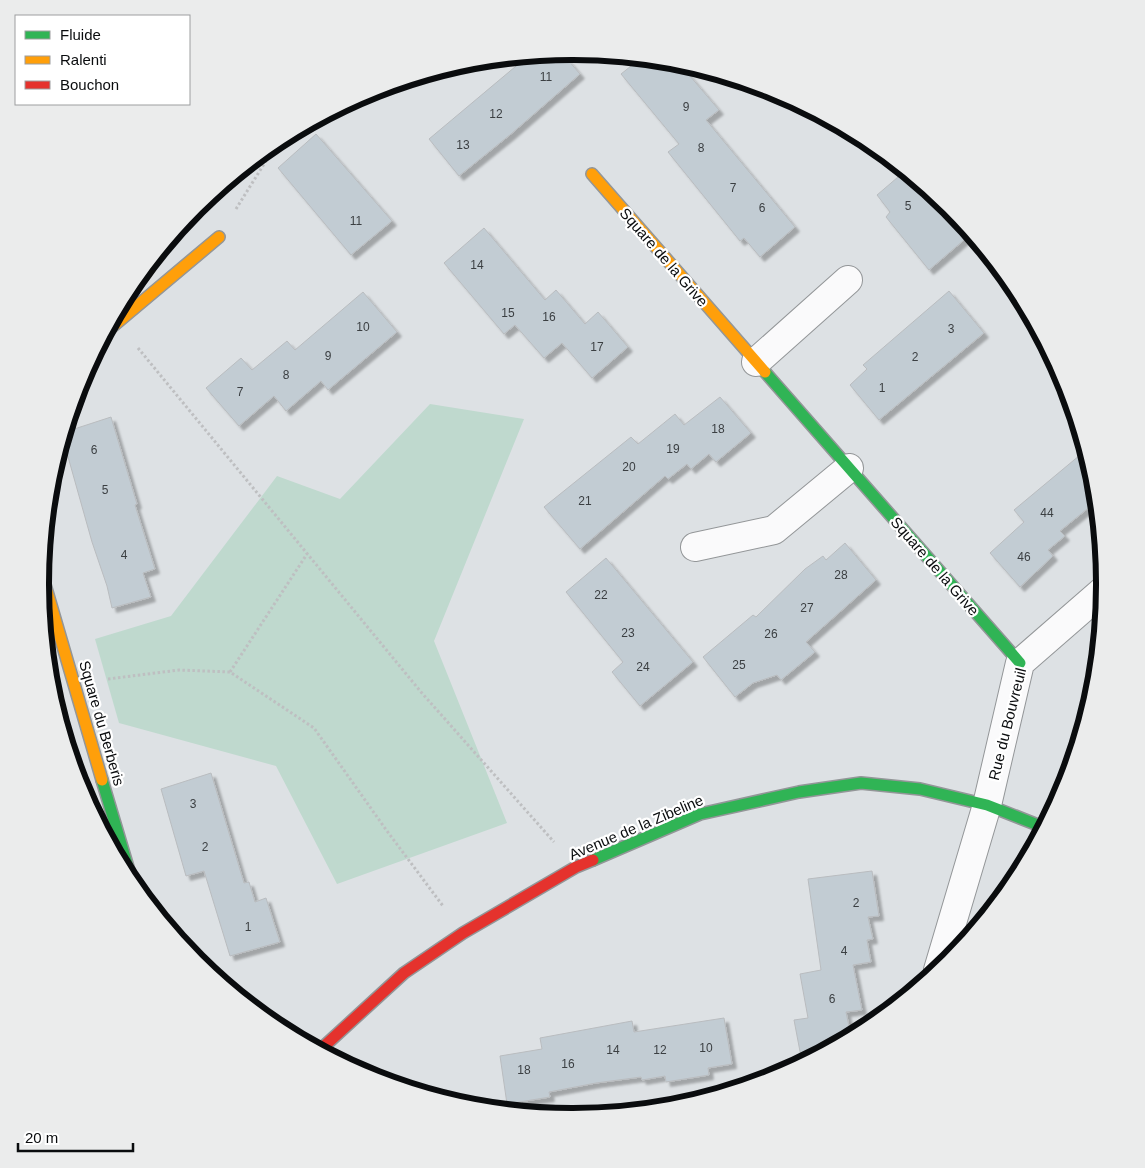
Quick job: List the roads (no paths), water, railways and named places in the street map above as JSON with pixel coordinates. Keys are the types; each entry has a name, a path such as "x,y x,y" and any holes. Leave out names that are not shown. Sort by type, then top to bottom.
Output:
{"street":[{"name":"Square de la Grive","path":"592,174 1020,663"},
{"path":"120,321 219,237"},
{"path":"756,362 848,280"},
{"path":"695,547 774,530 850,468"},
{"name":"Rue du Bouvreuil","path":"943,954 987,805 1020,663 1096,596"},
{"name":"Square du Berberis","path":"49,601 124,855"},
{"name":"Avenue de la Zibeline","path":"325,1045 404,973 463,933 576,867 700,814 799,792 861,783 920,789 987,805 1037,825"}]}
